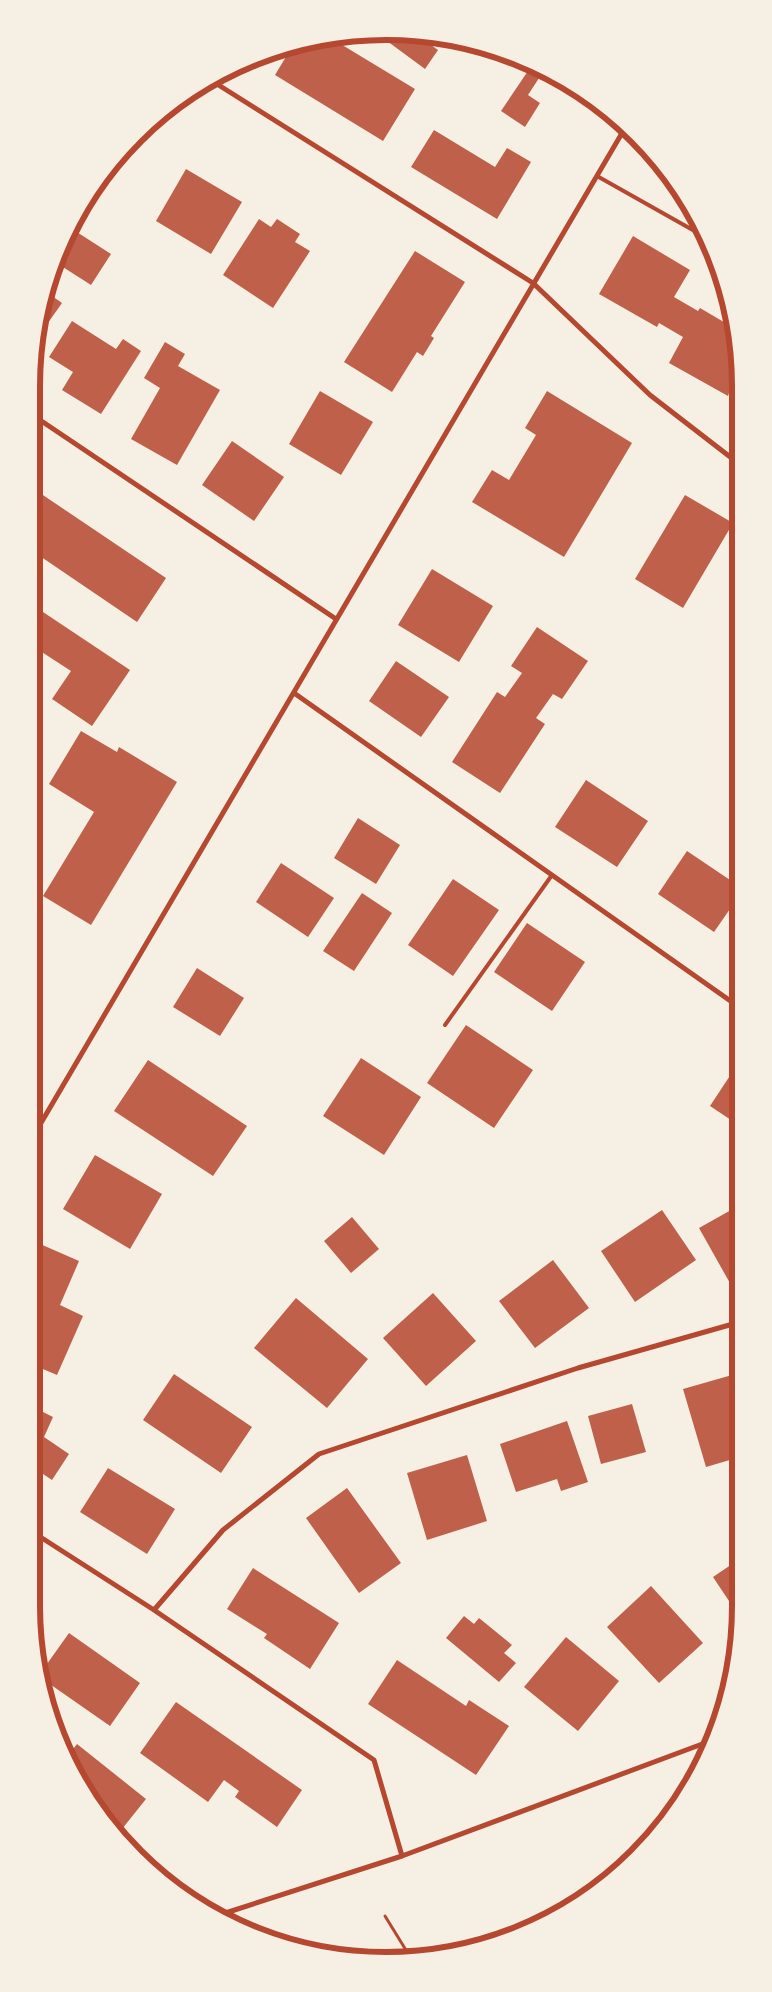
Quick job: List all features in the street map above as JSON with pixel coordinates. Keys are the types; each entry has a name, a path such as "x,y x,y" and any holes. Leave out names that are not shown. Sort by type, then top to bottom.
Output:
{"street":[{"path":"218,84 533,283 650,395 732,458"},
{"path":"40,1125 533,283 623,134"},
{"path":"40,422 336,619"},
{"path":"294,693 732,1002"},
{"path":"154,1610 224,1530 319,1454 578,1368 732,1324"},
{"path":"40,1536 154,1610 374,1760 402,1856"},
{"path":"226,1913 402,1856 703,1744"}],"lane":[{"path":"597,176 695,231"},
{"path":"445,1025 552,875"}],"path":[{"path":"385,1916 407,1951"}],"building":[{"path":"387,41 428,43 438,50 425,69"},
{"path":"339,43 415,89 383,141 275,75 287,54"},
{"path":"528,71 540,77 528,95 540,103 525,127 501,111"},
{"path":"434,130 495,167 507,148 531,162 497,219 411,167"},
{"path":"186,169 242,202 211,254 156,221"},
{"path":"259,219 271,227 277,219 300,234 295,242 310,251 273,308 223,275"},
{"path":"77,232 111,254 91,285 61,266"},
{"path":"633,236 690,270 674,297 698,311 700,308 726,323 731,363 732,395 729,393 728,396 669,363 683,337 659,323 657,327 599,294"},
{"path":"415,251 465,282 431,336 434,338 423,356 417,352 392,392 344,362"},
{"path":"52,296 62,303 46,326"},
{"path":"72,321 116,349 123,339 141,351 101,414 62,390 73,372 49,357"},
{"path":"165,342 185,354 178,366 220,390 177,465 131,439 160,388 144,378"},
{"path":"320,391 373,422 341,475 289,444"},
{"path":"547,391 632,443 564,557 472,502 492,470 509,480 536,435 525,428"},
{"path":"232,441 284,477 254,521 202,485"},
{"path":"40,493 166,578 137,622 40,556"},
{"path":"685,495 732,522 683,608 635,579"},
{"path":"432,569 493,606 459,662 398,625"},
{"path":"40,610 130,670 92,726 52,699 71,671 40,651"},
{"path":"537,627 588,661 562,699 553,694 536,718 545,724 500,793 452,762 497,692 505,697 522,673 511,666"},
{"path":"396,661 449,697 421,737 369,701"},
{"path":"81,731 117,752 119,747 177,782 91,925 43,896 94,812 49,784"},
{"path":"586,780 648,821 617,867 555,827"},
{"path":"358,818 400,845 376,884 334,858"},
{"path":"687,851 732,881 732,906 714,932 658,894"},
{"path":"281,863 334,898 308,937 256,902"},
{"path":"453,879 499,910 453,976 408,945"},
{"path":"362,893 392,913 354,971 323,951"},
{"path":"527,923 585,962 552,1011 494,972"},
{"path":"197,968 244,998 220,1036 173,1007"},
{"path":"466,1025 533,1070 494,1128 427,1083"},
{"path":"361,1058 421,1097 384,1155 323,1116"},
{"path":"148,1060 247,1126 213,1176 114,1111"},
{"path":"732,1073 732,1121 710,1106"},
{"path":"95,1155 162,1194 130,1249 63,1209"},
{"path":"732,1209 732,1284 731,1285 699,1228"},
{"path":"662,1210 696,1260 635,1302 601,1251"},
{"path":"352,1217 379,1249 351,1273 324,1241"},
{"path":"40,1244 79,1261 60,1305 83,1316 57,1375 40,1368"},
{"path":"553,1260 589,1308 535,1348 499,1301"},
{"path":"433,1293 476,1341 426,1386 383,1338"},
{"path":"296,1298 368,1359 327,1408 254,1348"},
{"path":"174,1374 252,1427 221,1473 143,1420"},
{"path":"732,1375 732,1459 706,1467 683,1389"},
{"path":"632,1404 646,1452 601,1464 588,1416"},
{"path":"40,1410 53,1417 44,1437 69,1454 52,1480 40,1472"},
{"path":"567,1421 588,1482 561,1491 557,1479 516,1492 500,1444"},
{"path":"467,1455 487,1521 427,1540 407,1473"},
{"path":"108,1468 175,1509 147,1554 80,1512"},
{"path":"347,1488 401,1563 359,1593 306,1518"},
{"path":"732,1564 732,1606 713,1577"},
{"path":"253,1568 339,1623 310,1669 264,1638 267,1634 227,1609"},
{"path":"651,1586 703,1643 659,1683 607,1627"},
{"path":"464,1616 474,1624 479,1618 512,1645 504,1653 516,1663 499,1682 446,1638"},
{"path":"69,1633 140,1683 110,1726 49,1684 46,1666"},
{"path":"566,1637 619,1681 578,1731 524,1687"},
{"path":"397,1660 466,1706 469,1700 509,1726 476,1775 368,1704"},
{"path":"176,1702 302,1790 277,1827 235,1797 239,1791 224,1780 208,1802 140,1753"},
{"path":"77,1744 146,1799 122,1829 98,1798 72,1751"}]}
